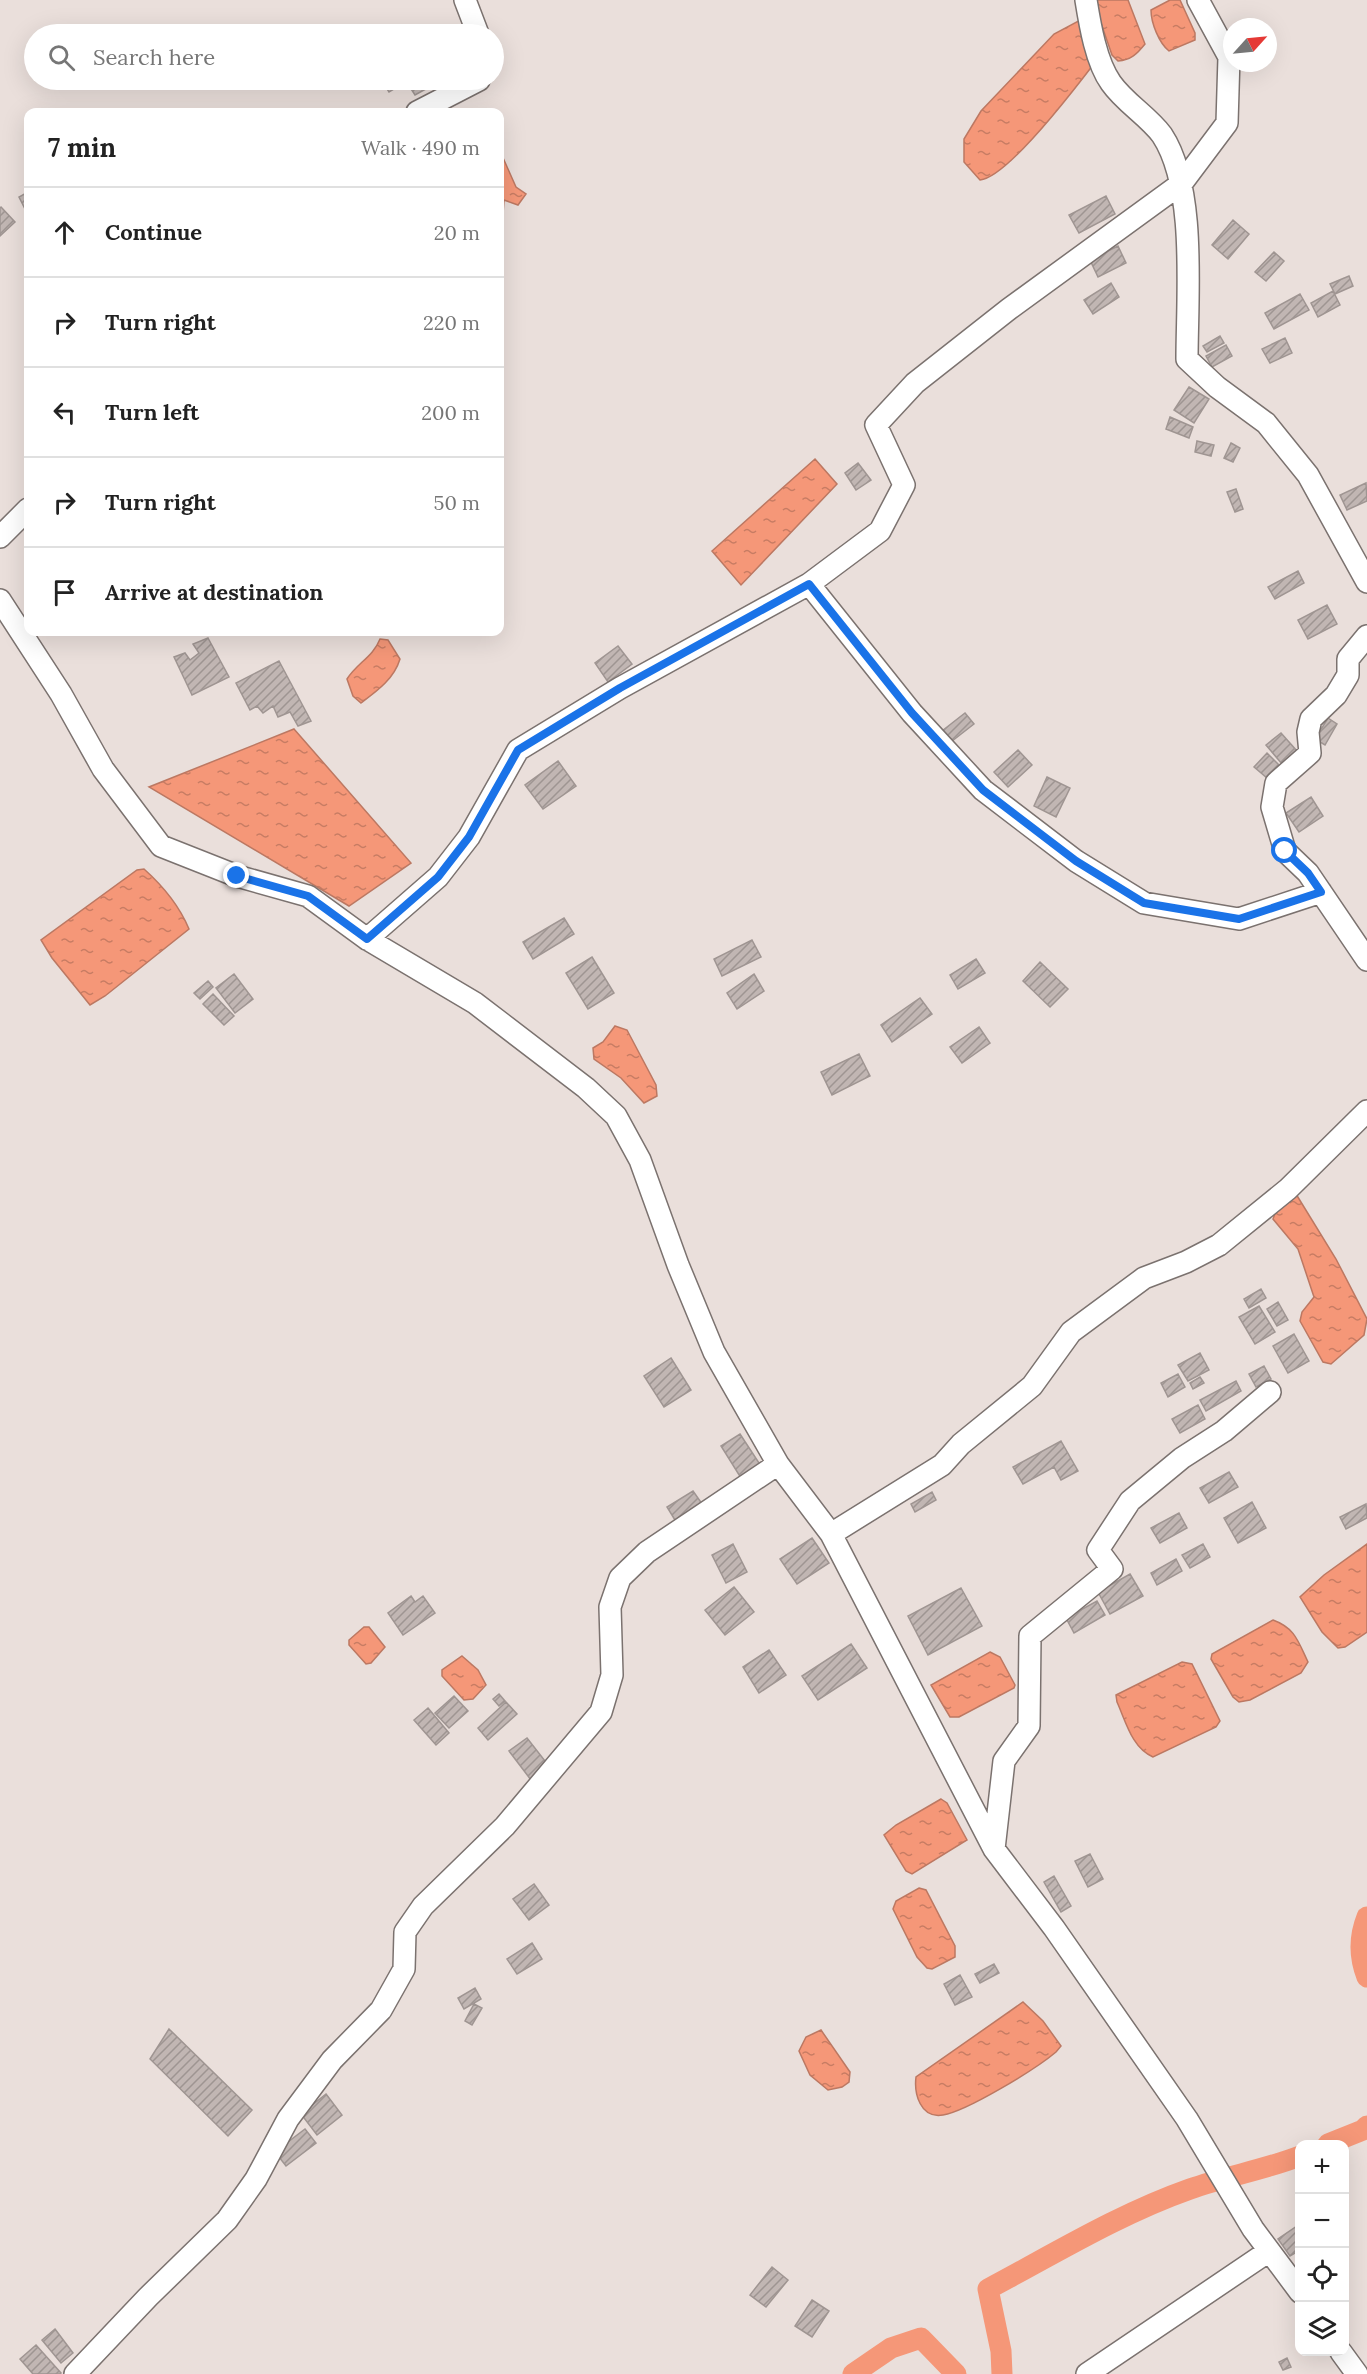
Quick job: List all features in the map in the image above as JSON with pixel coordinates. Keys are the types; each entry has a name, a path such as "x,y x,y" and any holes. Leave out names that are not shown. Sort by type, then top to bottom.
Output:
{"street":[{"path":"465,0 474,24"},
{"path":"1086,0 1102,63 1111,82 1162,135 1182,183 1187,227 1187,359 1217,387 1266,423 1308,475 1367,582"},
{"path":"367,939 438,877 469,837 518,750 620,688 809,584 880,531 904,485 876,425 915,383 1009,309 1182,183 1227,123 1229,57 1198,0"},
{"path":"425,108 460,90"},
{"path":"0,537 24,513"},
{"path":"809,584 912,713 983,790 1076,861 1144,903 1239,919 1321,892"},
{"path":"0,600 61,694 103,769 161,846 237,876 308,896 367,939 475,1004 586,1088 616,1116 640,1160 678,1264 714,1352 778,1464 831,1534 994,1849 1054,1928 1187,2119 1253,2229 1295,2287"},
{"path":"1367,636 1348,659 1348,675 1336,695 1311,718 1308,732 1310,753 1276,783 1272,807 1285,851 1308,873 1367,960"},
{"path":"831,1534 942,1465 961,1444 1032,1386 1071,1332 1144,1278 1186,1262 1226,1239 1288,1190 1367,1111"},
{"path":"994,1849 1004,1761 1029,1726 1030,1636 1112,1569 1098,1550 1130,1501 1182,1458 1224,1431 1270,1392"},
{"path":"75,2374 148,2297 227,2220 256,2179 288,2119 332,2060 381,2010 404,1969 405,1932 423,1906 505,1826 601,1712 612,1674 610,1607 620,1578 647,1552 778,1464"},
{"path":"1087,2374 1269,2251"},
{"path":"1344,2356 1357,2374"}],"water":[{"path":"1093,0 1128,0 1145,44 1133,56 1118,61 1112,55"},
{"path":"1170,0 1180,0 1195,33 1195,40 1169,51 1156,32 1151,10"},
{"path":"1084,18 1096,61 1024,148 992,175 980,180 964,162 964,139 981,111 1054,34"},
{"path":"504,160 516,187 526,194 518,205 504,200"},
{"path":"815,459 837,484 741,585 712,551"},
{"path":"380,639 388,640 400,659 389,679 361,703 353,696 347,679 373,651"},
{"path":"294,729 411,863 349,906 149,787"},
{"path":"144,869 170,896 189,929 105,996 90,1005 52,958 41,940 137,870"},
{"path":"615,1026 627,1030 656,1085 657,1096 644,1103 621,1078 594,1059 593,1048 603,1042"},
{"path":"1296,1194 1336,1259 1367,1319 1364,1335 1331,1364 1323,1362 1300,1321 1302,1312 1314,1297 1298,1249 1273,1219 1277,1208"},
{"path":"1367,1544 1367,1632 1345,1647 1338,1648 1322,1632 1300,1597 1324,1575"},
{"path":"1273,1620 1291,1631 1308,1662 1301,1673 1250,1700 1239,1702 1233,1697 1211,1659 1212,1654"},
{"path":"364,1627 369,1627 385,1647 371,1663 366,1664 349,1645 349,1640"},
{"path":"990,1652 1000,1657 1015,1685 1014,1688 959,1717 950,1717 931,1685"},
{"path":"462,1656 478,1670 486,1685 473,1699 464,1700 442,1676 442,1670"},
{"path":"1182,1662 1192,1664 1220,1721 1216,1727 1153,1757 1135,1741 1116,1695"},
{"path":"941,1799 947,1803 967,1840 912,1874 906,1871 884,1835 896,1825"},
{"path":"919,1888 926,1890 955,1946 955,1957 932,1969 927,1968 917,1957 893,1909 896,1901"},
{"path":"1023,2002 1043,2021 1061,2046 1056,2052 1018,2078 968,2106 943,2115 935,2115 924,2109 916,2090 916,2077"},
{"path":"821,2030 850,2072 849,2082 842,2087 828,2090 810,2075 799,2051 806,2037"}],"building":[{"path":"412,90 424,90 415,95"},
{"path":"24,194 24,207 19,197"},
{"path":"1106,196 1115,214 1079,233 1069,215"},
{"path":"0,208 15,222 0,236"},
{"path":"1233,220 1249,234 1228,259 1212,245"},
{"path":"1118,246 1126,263 1098,277 1090,260"},
{"path":"1274,252 1284,261 1266,281 1255,272"},
{"path":"1349,276 1353,286 1335,294 1330,284"},
{"path":"1111,283 1119,297 1093,314 1084,300"},
{"path":"1333,291 1340,305 1318,317 1311,303"},
{"path":"1300,294 1309,310 1274,329 1265,313"},
{"path":"1220,336 1224,343 1207,352 1203,346"},
{"path":"1285,338 1292,353 1270,363 1262,349"},
{"path":"1226,345 1232,356 1212,367 1206,356"},
{"path":"1189,387 1209,399 1194,423 1174,410"},
{"path":"1170,417 1193,427 1189,438 1166,429"},
{"path":"1197,441 1214,445 1211,456 1195,452"},
{"path":"1231,443 1240,448 1233,462 1224,458"},
{"path":"858,463 871,480 856,490 845,473"},
{"path":"1366,483 1367,501 1347,510 1340,495"},
{"path":"1236,489 1243,509 1235,512 1227,492"},
{"path":"1298,571 1304,583 1275,599 1268,587"},
{"path":"1327,605 1337,624 1308,639 1298,620"},
{"path":"208,638 229,677 192,695 174,657 185,653 190,660 199,653 193,644"},
{"path":"618,646 632,664 608,682 595,663"},
{"path":"279,661 311,721 298,726 290,712 278,717 273,706 263,713 257,706 250,710 236,683"},
{"path":"965,713 974,724 947,745 938,734"},
{"path":"1328,718 1337,724 1325,745 1315,739"},
{"path":"1281,733 1297,751 1282,764 1266,745"},
{"path":"1018,750 1032,765 1008,787 994,772"},
{"path":"1267,753 1279,765 1267,778 1254,767"},
{"path":"558,761 576,786 543,809 525,785"},
{"path":"1047,777 1070,788 1056,817 1034,806"},
{"path":"1311,797 1323,816 1299,832 1286,813"},
{"path":"564,918 574,934 533,959 523,942"},
{"path":"752,940 761,957 722,976 714,959"},
{"path":"592,957 614,993 588,1009 566,973"},
{"path":"976,959 985,973 958,989 950,975"},
{"path":"1040,962 1068,989 1050,1007 1023,981"},
{"path":"234,974 253,999 235,1013 216,988"},
{"path":"754,974 764,991 737,1009 727,993"},
{"path":"208,981 213,987 200,999 194,993"},
{"path":"213,994 234,1016 224,1025 203,1004"},
{"path":"920,998 932,1014 892,1042 881,1025"},
{"path":"979,1027 990,1043 962,1063 950,1047"},
{"path":"859,1054 870,1076 832,1095 821,1072"},
{"path":"1261,1289 1266,1298 1249,1308 1244,1299"},
{"path":"1278,1302 1288,1320 1277,1326 1267,1309"},
{"path":"1259,1306 1275,1332 1255,1344 1239,1317"},
{"path":"1294,1334 1309,1361 1288,1373 1273,1346"},
{"path":"1200,1353 1209,1370 1188,1381 1178,1365"},
{"path":"671,1358 691,1390 664,1407 644,1376"},
{"path":"1264,1366 1271,1379 1256,1387 1249,1374"},
{"path":"1178,1374 1185,1387 1168,1397 1161,1383"},
{"path":"1200,1377 1204,1383 1193,1389 1190,1383"},
{"path":"1236,1381 1241,1391 1206,1411 1200,1400"},
{"path":"1198,1405 1205,1419 1180,1433 1172,1419"},
{"path":"740,1434 761,1466 741,1478 721,1446"},
{"path":"1061,1441 1078,1471 1061,1480 1054,1467 1023,1484 1013,1467"},
{"path":"1229,1472 1238,1487 1209,1503 1200,1488"},
{"path":"693,1491 705,1508 678,1525 667,1507"},
{"path":"932,1492 936,1500 915,1512 911,1504"},
{"path":"1252,1502 1266,1528 1238,1543 1224,1518"},
{"path":"1366,1504 1367,1518 1346,1529 1340,1517"},
{"path":"1179,1513 1187,1528 1160,1543 1151,1528"},
{"path":"812,1538 829,1563 797,1584 780,1559"},
{"path":"733,1544 747,1572 726,1583 712,1555"},
{"path":"1203,1544 1210,1557 1190,1568 1182,1555"},
{"path":"1176,1559 1182,1571 1157,1585 1151,1573"},
{"path":"1130,1574 1143,1596 1110,1614 1098,1592"},
{"path":"734,1587 754,1612 725,1635 705,1610"},
{"path":"961,1588 982,1626 928,1655 908,1616"},
{"path":"411,1596 415,1602 423,1596 435,1613 403,1635 388,1613"},
{"path":"1097,1601 1105,1615 1074,1633 1066,1618"},
{"path":"851,1644 867,1668 818,1700 802,1676"},
{"path":"769,1650 786,1675 759,1693 743,1667"},
{"path":"499,1694 505,1701 499,1706 493,1699"},
{"path":"454,1696 468,1711 449,1728 435,1713"},
{"path":"506,1702 517,1714 488,1740 478,1728"},
{"path":"428,1708 449,1733 436,1745 414,1720"},
{"path":"527,1738 549,1766 531,1780 509,1751"},
{"path":"1090,1854 1103,1879 1088,1887 1075,1861"},
{"path":"1054,1876 1071,1906 1061,1912 1044,1882"},
{"path":"534,1884 549,1905 529,1920 513,1899"},
{"path":"532,1943 542,1959 517,1974 507,1959"},
{"path":"994,1964 999,1973 980,1983 975,1974"},
{"path":"960,1975 972,1997 955,2005 944,1984"},
{"path":"475,1988 481,1999 464,2009 458,1998"},
{"path":"474,2004 482,2008 472,2025 465,2021"},
{"path":"169,2029 252,2110 228,2136 150,2059"},
{"path":"326,2094 342,2115 317,2135 301,2114"},
{"path":"305,2129 316,2143 286,2166 275,2152"},
{"path":"1295,2227 1295,2253 1290,2256 1278,2239"},
{"path":"772,2267 788,2280 766,2307 750,2295"},
{"path":"812,2300 829,2311 812,2337 795,2326"},
{"path":"55,2329 73,2353 61,2363 42,2340"},
{"path":"36,2345 60,2374 33,2374 20,2359"},
{"path":"1287,2358 1291,2367 1283,2370 1279,2362"}],"waterway":[{"path":"1367,1917 1362,1932 1361,1947 1362,1962 1367,1977"},
{"path":"1338,2140 1363,2130 1367,2126"},
{"path":"1002,2374 1001,2351 988,2289 1138,2210 1204,2184 1295,2158"},
{"path":"853,2374 891,2348 921,2338 956,2374"}],"route":[{"path":"237,876 308,896 367,939 438,877 469,837 518,750 620,688 692,651 809,584 912,713 983,790 1076,861 1144,903 1239,919 1321,892 1308,873 1285,851"}]}
